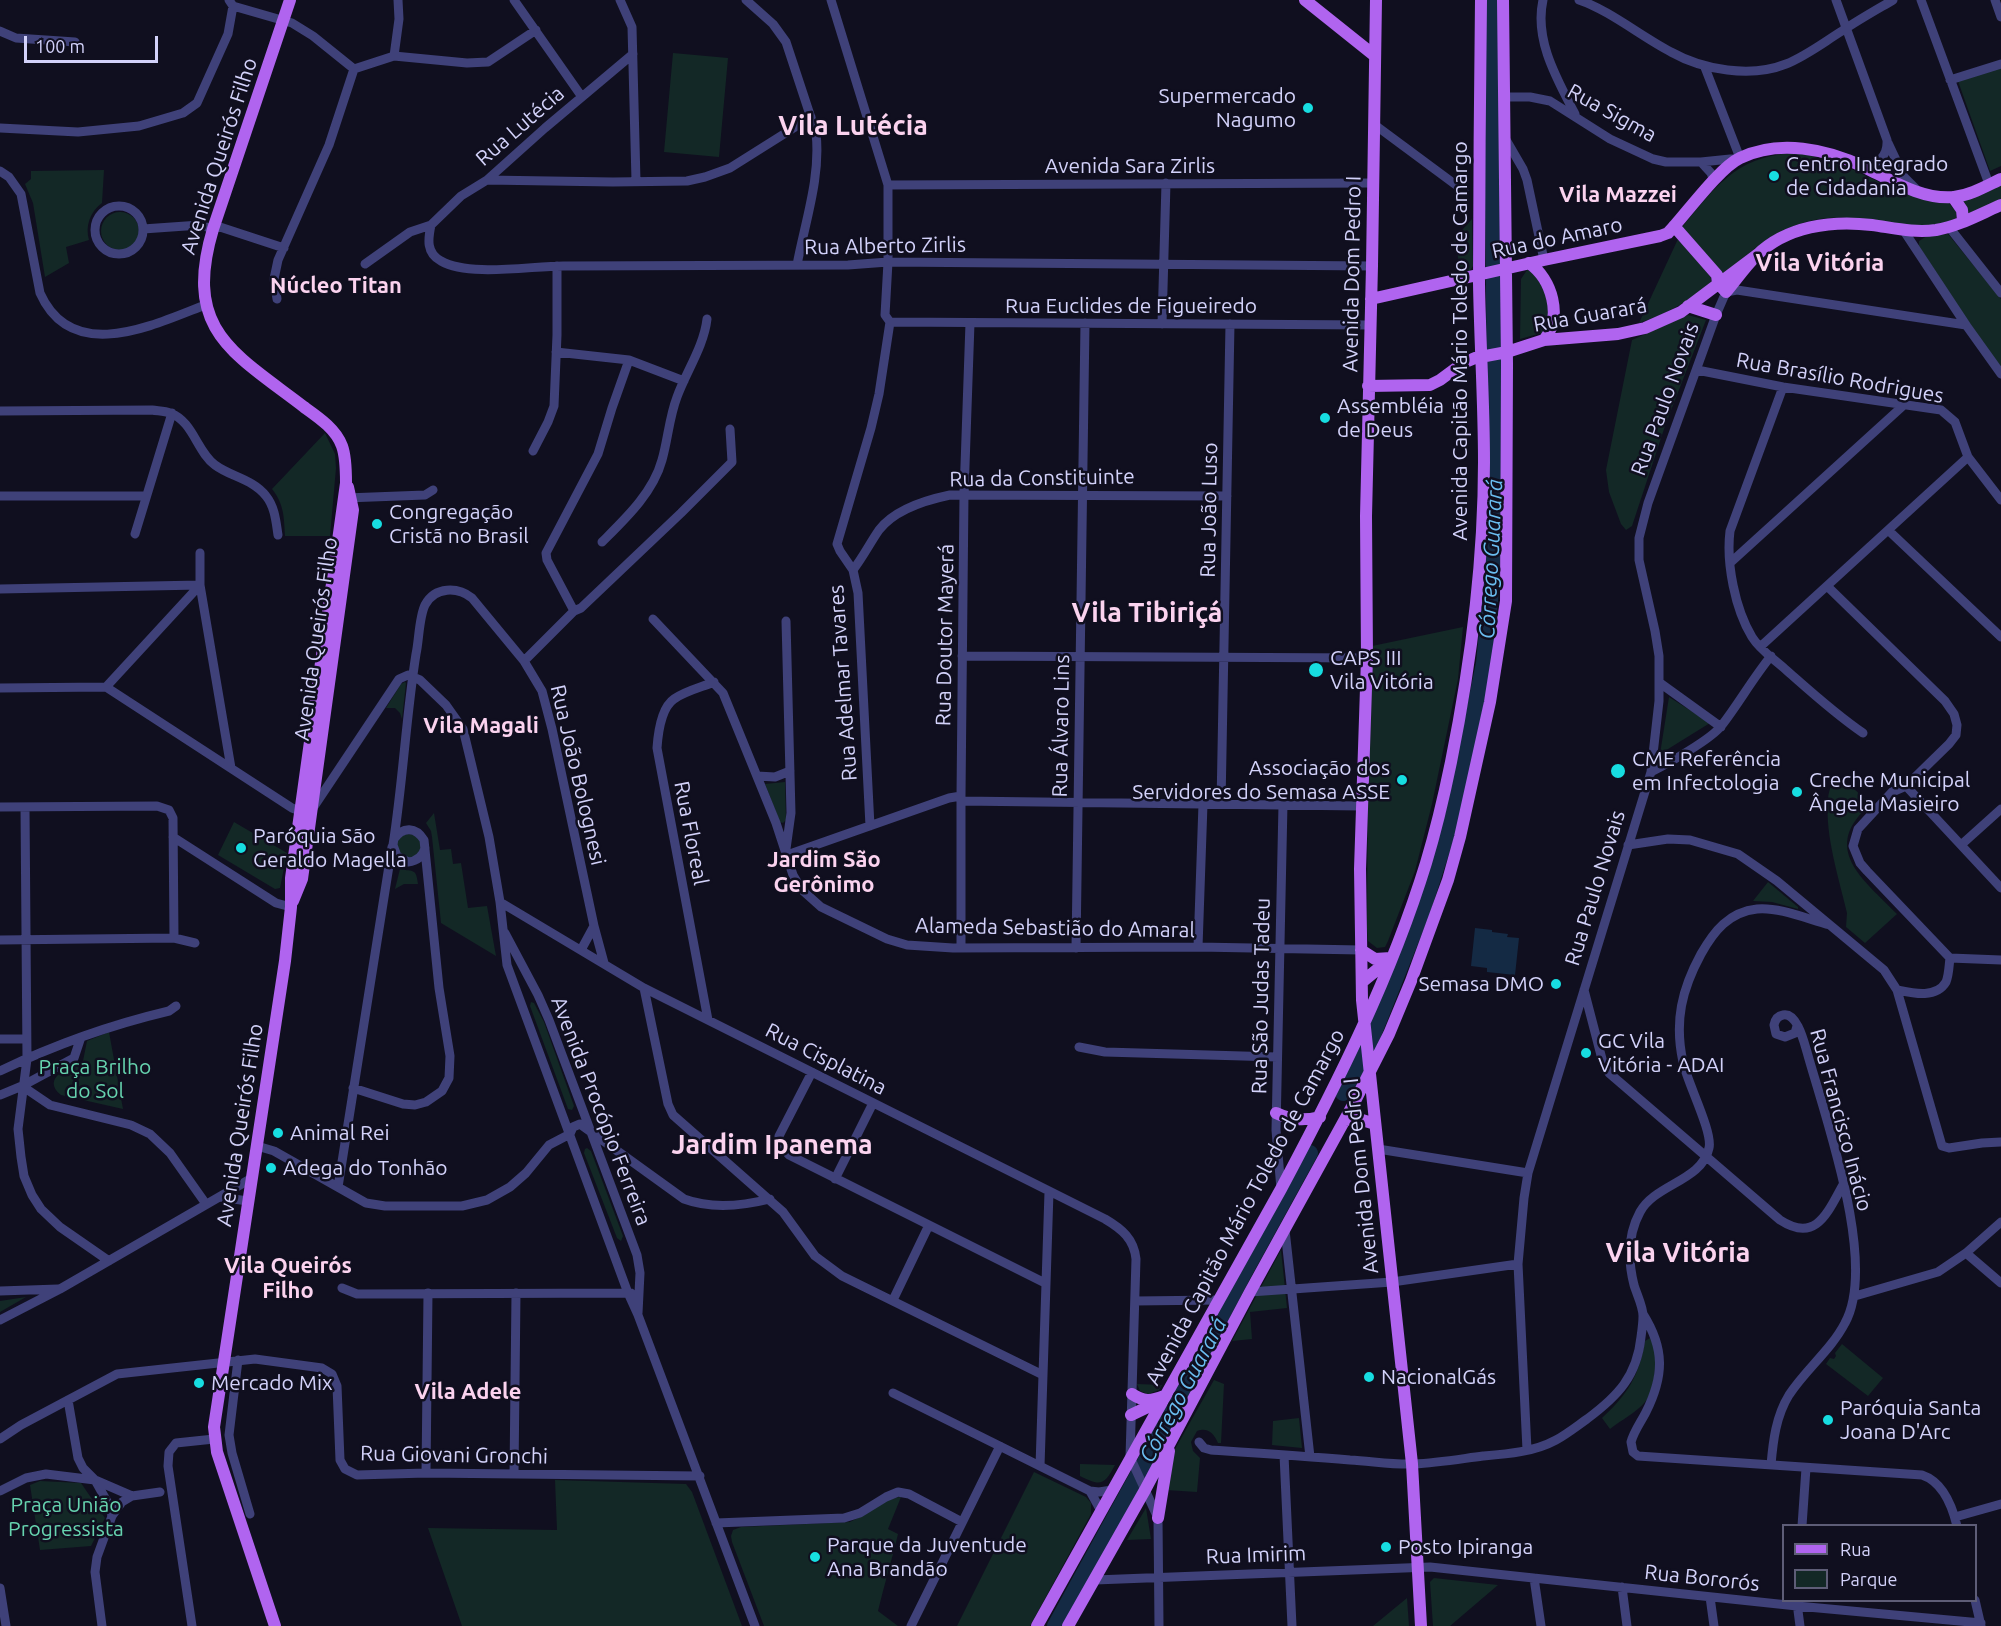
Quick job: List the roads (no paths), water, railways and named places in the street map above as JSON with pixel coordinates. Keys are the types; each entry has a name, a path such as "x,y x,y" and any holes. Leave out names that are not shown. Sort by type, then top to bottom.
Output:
{"main road":[{"name":"Avenida Queirós Filho","path":"275,1626 214,1439 223,1361 249,1202 291,907 301,885 306,811 335,600 353,510 347,498 342,446 334,433 315,415 241,358 215,328 207,314 203,289 204,269 213,229 290,0"},
{"path":"1305,0 1375,56"},
{"name":"Avenida Dom Pedro I","path":"1376,0 1366,516 1367,658 1361,806 1361,950 1364,1033 1412,1464 1421,1626"},
{"name":"Avenida Capitão Mário Toledo de Camargo","path":"1068,1626 1145,1490 1250,1292 1346,1119 1389,1034 1448,880 1470,799 1490,702 1506,601 1508,503 1494,355 1493,272 1481,0"},
{"name":"Avenida Capitão Mário Toledo de Camargo","path":"1037,1626 1112,1490 1132,1462 1163,1398 1281,1189 1364,1033 1426,864 1462,709 1469,668 1478,577 1494,355 1493,272 1505,138 1503,0"},
{"name":"Rua Sigma","path":"1740,158 1775,148 1791,147 1825,153 1861,165 1900,185 1918,191 1953,197"},
{"path":"1722,287 1715,273 1674,226 1714,180 1740,158"},
{"path":"1963,221 1962,210 1953,197 1965,195 1995,182"},
{"path":"1904,231 1936,230 2001,205"},
{"name":"Rua Guarará","path":"1368,386 1433,384 1462,363 1544,340 1618,334 1661,322 1722,287 1771,244 1784,236 1814,226 1858,224 1904,231"},
{"name":"Rua do Amaro","path":"1371,299 1660,236 1668,233 1674,226"},
{"path":"1529,263 1537,269 1548,285 1554,319 1552,328 1544,340"},
{"path":"1688,306 1716,315"},
{"path":"1361,950 1375,959 1391,958"},
{"path":"1362,982 1391,958"},
{"path":"1276,1113 1294,1119 1307,1120 1320,1117"},
{"path":"1346,1119 1359,1119 1375,1124"},
{"path":"1132,1394 1148,1401 1163,1398"},
{"path":"1131,1415 1163,1398"},
{"path":"1158,1518 1171,1439"}],"street":[{"path":"394,56 399,19 398,0"},
{"path":"514,0 582,97"},
{"path":"620,0 632,27 636,181"},
{"path":"746,0 773,24 786,42 816,133 818,147 816,172 797,265"},
{"name":"Rua Adelmar Tavares","path":"831,0 888,184 885,315 890,322 873,417 837,544 853,570 858,593 870,826"},
{"path":"1542,0 1540,26 1546,51 1576,117"},
{"path":"1579,0 1594,6 1690,62 1742,70 1769,69 1786,64 1893,0"},
{"path":"1836,0 1887,140 1904,177 1918,191"},
{"path":"1921,0 1950,80 1995,182"},
{"path":"1995,0 2001,17"},
{"path":"0,128 89,132 139,126 183,113 197,103 228,34 231,3 292,23 313,36 354,69"},
{"path":"354,69 394,56 467,63 488,62 536,30"},
{"path":"0,31 16,38"},
{"path":"0,40 16,38 75,42"},
{"name":"Rua Lutécia","path":"431,225 461,196 487,180 633,54"},
{"path":"1950,80 2001,64"},
{"path":"1704,65 1740,158"},
{"path":"277,299 274,279 278,260 328,145 354,69"},
{"name":"Rua Sigma","path":"1505,97 1541,99 1561,107 1610,139 1653,159 1673,163 1740,158"},
{"path":"487,180 687,181 716,174 764,148 811,117"},
{"path":"1375,125 1464,190"},
{"path":"1505,138 1527,180 1544,260"},
{"path":"1861,165 1869,166 1881,159 1885,154 1887,140"},
{"path":"1701,162 1714,180"},
{"path":"0,171 13,182 21,195 40,293 45,304 61,321 89,333 118,334 144,328 205,305"},
{"path":"1162,324 1166,183"},
{"name":"Avenida Sara Zirlis","path":"888,184 1373,183"},
{"path":"125,207 138,215 143,230 142,237 133,250 118,254 104,248 96,235 98,219 109,208 125,207"},
{"path":"1963,221 1966,248"},
{"path":"143,230 200,225 213,229 220,227 284,248"},
{"path":"365,264 410,232 431,225"},
{"name":"Rua Alberto Zirlis","path":"431,225 428,243 435,257 449,265 496,270 556,266 848,265 888,262 1372,266"},
{"path":"1949,226 2001,293"},
{"path":"1904,231 2001,374"},
{"path":"533,451 554,406 556,266"},
{"path":"1722,287 1966,325"},
{"name":"Rua Paulo Novais","path":"1527,1450 1518,1264 1528,1173 1651,771 1660,683 1659,656 1656,631 1639,560 1639,538 1648,503 1716,315 1722,287"},
{"path":"602,542 625,519 657,473 662,460 668,425 704,335 707,319"},
{"name":"Rua Euclides de Figueiredo","path":"890,322 1371,325"},
{"name":"Rua Doutor Mayerá","path":"961,948 964,494 970,323"},
{"name":"Rua Álvaro Lins","path":"1076,948 1085,323"},
{"name":"Rua João Luso","path":"1221,804 1230,324"},
{"path":"556,351 629,360 684,381"},
{"path":"574,611 547,560 546,553 598,454 629,360"},
{"name":"Rua Brasílio Rodrigues","path":"1697,370 1783,387 1941,410 1956,422 1968,457 2001,500"},
{"path":"1783,387 1730,531 1728,549 1742,617 1760,647 1817,697 1863,733"},
{"path":"1730,563 1905,404"},
{"path":"0,411 152,410 172,413 190,431 209,460 249,482 265,494 274,512 278,535"},
{"path":"135,534 172,413"},
{"path":"524,661 732,462 730,429"},
{"path":"1760,647 1968,457"},
{"path":"347,498 425,495 433,490"},
{"name":"Rua da Constituinte","path":"853,570 879,531 892,518 926,502 950,495 1227,496"},
{"path":"0,496 146,496"},
{"path":"1888,530 2001,637"},
{"path":"200,553 200,585 231,768"},
{"path":"0,589 200,585"},
{"path":"106,687 200,585"},
{"path":"1827,586 1945,702 1956,718 1957,725 1956,735 1949,744 1906,786 1892,792 1858,828 1853,846 1860,863 1950,958 2001,960"},
{"name":"Rua João Bolognesi","path":"338,1187 397,816 413,676 426,603 436,594 451,590 464,592 472,598 537,680 546,701 604,963"},
{"name":"Alameda Sebastião do Amaral","path":"653,619 714,682 728,701 796,883 809,898 821,907 896,942 916,946 1361,950"},
{"path":"786,621 792,813 786,853 949,798 1078,803 1361,806"},
{"path":"962,656 1367,658"},
{"path":"1651,771 1670,763 1721,727 1755,675 1771,656"},
{"path":"0,688 106,687 292,808 306,811 333,779 395,682 403,676 413,676 452,711 463,729 488,831 500,902"},
{"name":"Rua Floreal","path":"708,1020 657,748 659,730 666,709 674,699 714,682"},
{"path":"1660,683 1721,727"},
{"path":"757,776 775,777 790,771"},
{"path":"310,778 333,779"},
{"path":"1906,786 2001,888"},
{"path":"1198,947 1203,804"},
{"name":"Rua São Judas Tadeu","path":"1281,1189 1276,1113 1283,804"},
{"path":"0,807 157,806 171,812 174,938"},
{"path":"25,807 27,1059 18,1129 24,1176 41,1209 60,1227 109,1261"},
{"path":"1961,844 2001,809"},
{"path":"353,1088 403,1104 415,1105 426,1102 442,1091 448,1078 450,1056 439,988 425,848 422,836 401,824 397,816"},
{"path":"400,859 394,853 393,843 401,831 408,829"},
{"path":"173,837 276,903 291,907"},
{"path":"1628,845 1668,839 1690,840 1738,854 1777,881 1884,970 1897,990 1941,1143 1945,1148 2001,1142"},
{"path":"413,861 421,856 425,848"},
{"path":"389,864 400,859 413,861 426,873"},
{"name":"Avenida Procópio Ferreira","path":"500,902 507,965 628,1293 700,1476 754,1626"},
{"name":"Rua Cisplatina","path":"500,902 644,988 1105,1219 1124,1232 1135,1253 1132,1462 1158,1518 1160,1626"},
{"path":"1830,925 1775,910 1745,911 1721,925 1711,936 1685,986 1681,1006 1681,1052 1689,1082 1710,1138 1709,1148 1706,1156 1694,1171 1655,1194 1647,1202 1639,1212 1632,1235 1629,1261 1643,1314 1656,1336 1660,1366 1653,1396 1632,1436 1633,1452 1645,1458 1922,1475 1939,1485 1952,1507 1956,1521 2001,1504"},
{"path":"581,950 594,926"},
{"name":"Avenida Procópio Ferreira","path":"503,927 549,1020 637,1255 640,1274 638,1315"},
{"path":"0,940 174,938 195,943"},
{"path":"1897,990 1917,994 1937,989 1946,981 1950,958"},
{"path":"644,988 668,1104 673,1115 783,1212 806,1245 821,1261 842,1276 1042,1375"},
{"path":"1584,990 1602,1059 1609,1073 1780,1220 1795,1228 1809,1228 1819,1223 1844,1183"},
{"path":"0,1071 81,1037 127,1021 169,1011 176,1006"},
{"name":"Rua Francisco Inácio","path":"1771,1465 1775,1432 1783,1407 1797,1384 1839,1335 1848,1318 1855,1296 1856,1268 1844,1183 1807,1052 1795,1020 1784,1014 1774,1022 1776,1034 1782,1037 1792,1035 1797,1026"},
{"path":"0,1095 74,1058 81,1037"},
{"path":"0,1039 27,1039"},
{"path":"1079,1047 1105,1052 1277,1057"},
{"path":"812,1072 781,1131 779,1139 781,1146 789,1155 1045,1283"},
{"path":"22,1086 51,1105 131,1125 150,1134 175,1160 206,1204"},
{"path":"835,1179 873,1103"},
{"path":"257,1146 274,1151 357,1198 376,1205 470,1205 487,1200 510,1187 526,1173 549,1144 570,1134 576,1124 585,1125 678,1195 691,1201 733,1206 770,1200"},
{"path":"570,1134 574,1140 583,1141 590,1131"},
{"path":"1378,1149 1528,1173"},
{"path":"0,1320 60,1289 252,1178"},
{"path":"1040,1466 1049,1192"},
{"path":"219,1197 249,1202"},
{"path":"1855,1296 1938,1272 1966,1253 2001,1222"},
{"path":"893,1300 929,1225"},
{"path":"1285,1228 1310,1457"},
{"path":"1966,1253 2001,1283"},
{"path":"1250,1292 1392,1282 1518,1264"},
{"path":"342,1288 357,1293 639,1293"},
{"path":"0,1291 60,1289"},
{"path":"426,1473 428,1293"},
{"path":"514,1474 516,1293"},
{"path":"1135,1301 1219,1300"},
{"path":"1199,1442 1204,1448 1211,1450 1412,1464 1543,1446 1563,1436 1616,1396 1634,1368 1639,1354 1643,1314"},
{"name":"Rua Giovani Gronchi","path":"0,1439 21,1425 117,1374 223,1361 263,1359 322,1368 332,1374 337,1386 340,1461 350,1472 357,1475 426,1473 700,1476"},
{"path":"238,1360 229,1435 250,1514"},
{"path":"893,1393 1090,1491 1112,1490"},
{"path":"68,1400 78,1458 83,1468 95,1480 109,1505 112,1516"},
{"path":"192,1626 171,1491 168,1457 176,1443 214,1439"},
{"path":"910,1626 1000,1446"},
{"path":"1284,1455 1292,1626"},
{"path":"1802,1524 1806,1468"},
{"path":"0,1491 35,1475 46,1474 95,1480 132,1496"},
{"path":"1090,1491 1101,1511"},
{"path":"102,1626 95,1572 97,1557 112,1516 122,1502 132,1496 160,1492"},
{"path":"716,1523 843,1518 860,1513 898,1492 909,1494 962,1522"},
{"name":"Rua Bororós","path":"1419,1568 1430,1567 1710,1597 1782,1602"},
{"name":"Rua Imirim","path":"1095,1580 1419,1568"},
{"path":"1534,1578 1541,1626"},
{"path":"1622,1587 1627,1626"},
{"path":"0,1588 6,1626"},
{"path":"1710,1597 1714,1626"},
{"path":"1975,1602 1981,1625"},
{"path":"1797,1603 1800,1626"},
{"name":"Rua Bororós","path":"1797,1603 1981,1625"},
{"path":"1888,1615 1890,1626"}],"water":[{"path":"1475,928 1492,930 1492,932 1508,934 1507,937 1519,938 1515,975 1487,972 1487,968 1471,966"}],"waterway":[{"name":"Córrego Guarará","path":"1343,1093 1369,1045 1422,912 1453,815 1484,663 1496,497 1491,0"},
{"name":"Córrego Guarará","path":"1055,1626 1310,1153"}],"place":[{"name":"Supermercado Nagumo","path":"1308,108"},
{"name":"Centro Integrado de Cidadania","path":"1774,176"},
{"name":"Assembléia de Deus","path":"1325,418"},
{"name":"Congregação Cristã no Brasil","path":"377,524"},
{"name":"CAPS III Vila Vitória","path":"1316,670"},
{"name":"CME Referência em Infectologia","path":"1618,771"},
{"name":"Associação dos Servidores do Semasa ASSE","path":"1402,780"},
{"name":"Creche Municipal Ângela Masieiro","path":"1797,792"},
{"name":"Paróquia São Geraldo Magella","path":"241,848"},
{"name":"Semasa DMO","path":"1556,984"},
{"name":"GC Vila Vitória - ADAI","path":"1586,1053"},
{"name":"Animal Rei","path":"278,1133"},
{"name":"Adega do Tonhão","path":"271,1168"},
{"name":"NacionalGás","path":"1369,1377"},
{"name":"Mercado Mix","path":"199,1383"},
{"name":"Paróquia Santa Joana D'Arc","path":"1828,1420"},
{"name":"Posto Ipiranga","path":"1386,1547"},
{"name":"Parque da Juventude Ana Brandão","path":"815,1557"}],"district":[{"name":"Vila Lutécia","path":"853,126"},
{"name":"Vila Mazzei","path":"1618,195"},
{"name":"Vila Vitória","path":"1820,263"},
{"name":"Núcleo Titan","path":"336,286"},
{"name":"Vila Tibiriçá","path":"1147,613"},
{"name":"Vila Magali","path":"481,726"},
{"name":"Jardim São Gerônimo","path":"824,872"},
{"name":"Jardim Ipanema","path":"772,1145"},
{"name":"Vila Vitória","path":"1678,1253"},
{"name":"Vila Queirós Filho","path":"288,1278"},
{"name":"Vila Adele","path":"468,1392"}],"park label":[{"name":"Praça Brilho do Sol","path":"95,1079"},
{"name":"Praça União Progressista","path":"66,1517"}]}
